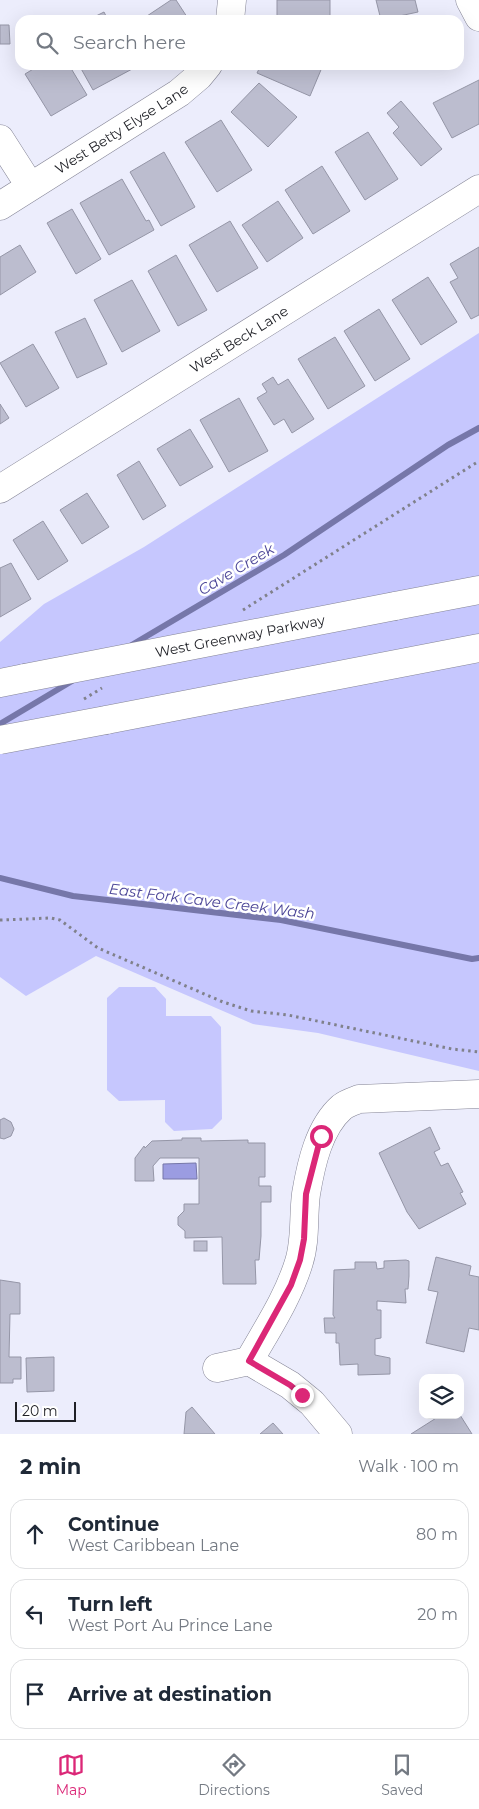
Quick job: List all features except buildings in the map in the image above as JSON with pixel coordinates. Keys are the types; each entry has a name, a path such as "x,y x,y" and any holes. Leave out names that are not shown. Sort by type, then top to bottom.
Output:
{"street":[{"path":"230,15 232,0"},
{"path":"470,0 479,17"},
{"name":"West Betty Elyse Lane","path":"0,206 179,93 204,70"},
{"path":"0,139 30,186"},
{"name":"West Beck Lane","path":"0,489 479,189"},
{"name":"West Greenway Parkway","path":"12,681 479,590"},
{"path":"0,740 479,648"},
{"path":"249,1361 291,1285 302,1246 306,1194 319,1144 325,1128 343,1106 359,1099 479,1094"},
{"path":"217,1368 249,1361 290,1385 312,1402 338,1434"}],"path":[{"path":"247,608 479,461"},
{"path":"0,920 51,918 60,920 98,948 223,1002 252,1011 288,1016 452,1049 479,1052"}],"shaded area":[{"path":"479,333 479,1071 318,1033 253,1024 96,956 26,996 0,977 0,642 44,604 144,547"},
{"path":"119,987 155,987 166,999 166,1016 211,1016 221,1027 222,1119 212,1129 174,1131 165,1122 165,1100 119,1101 107,1090 107,998"},
{"path":"196,1163 197,1179 163,1179 163,1164"}],"waterway":[{"name":"Cave Creek","path":"130,646 284,555 448,445 479,428"},
{"name":"Cave Creek","path":"0,724 72,681"},
{"name":"East Fork Cave Creek Wash","path":"0,878 73,896 281,920 472,959 479,958"}],"route":[{"path":"302,1395 290,1385 249,1361 291,1285 300,1260 304,1239 306,1194 321,1136"}]}
